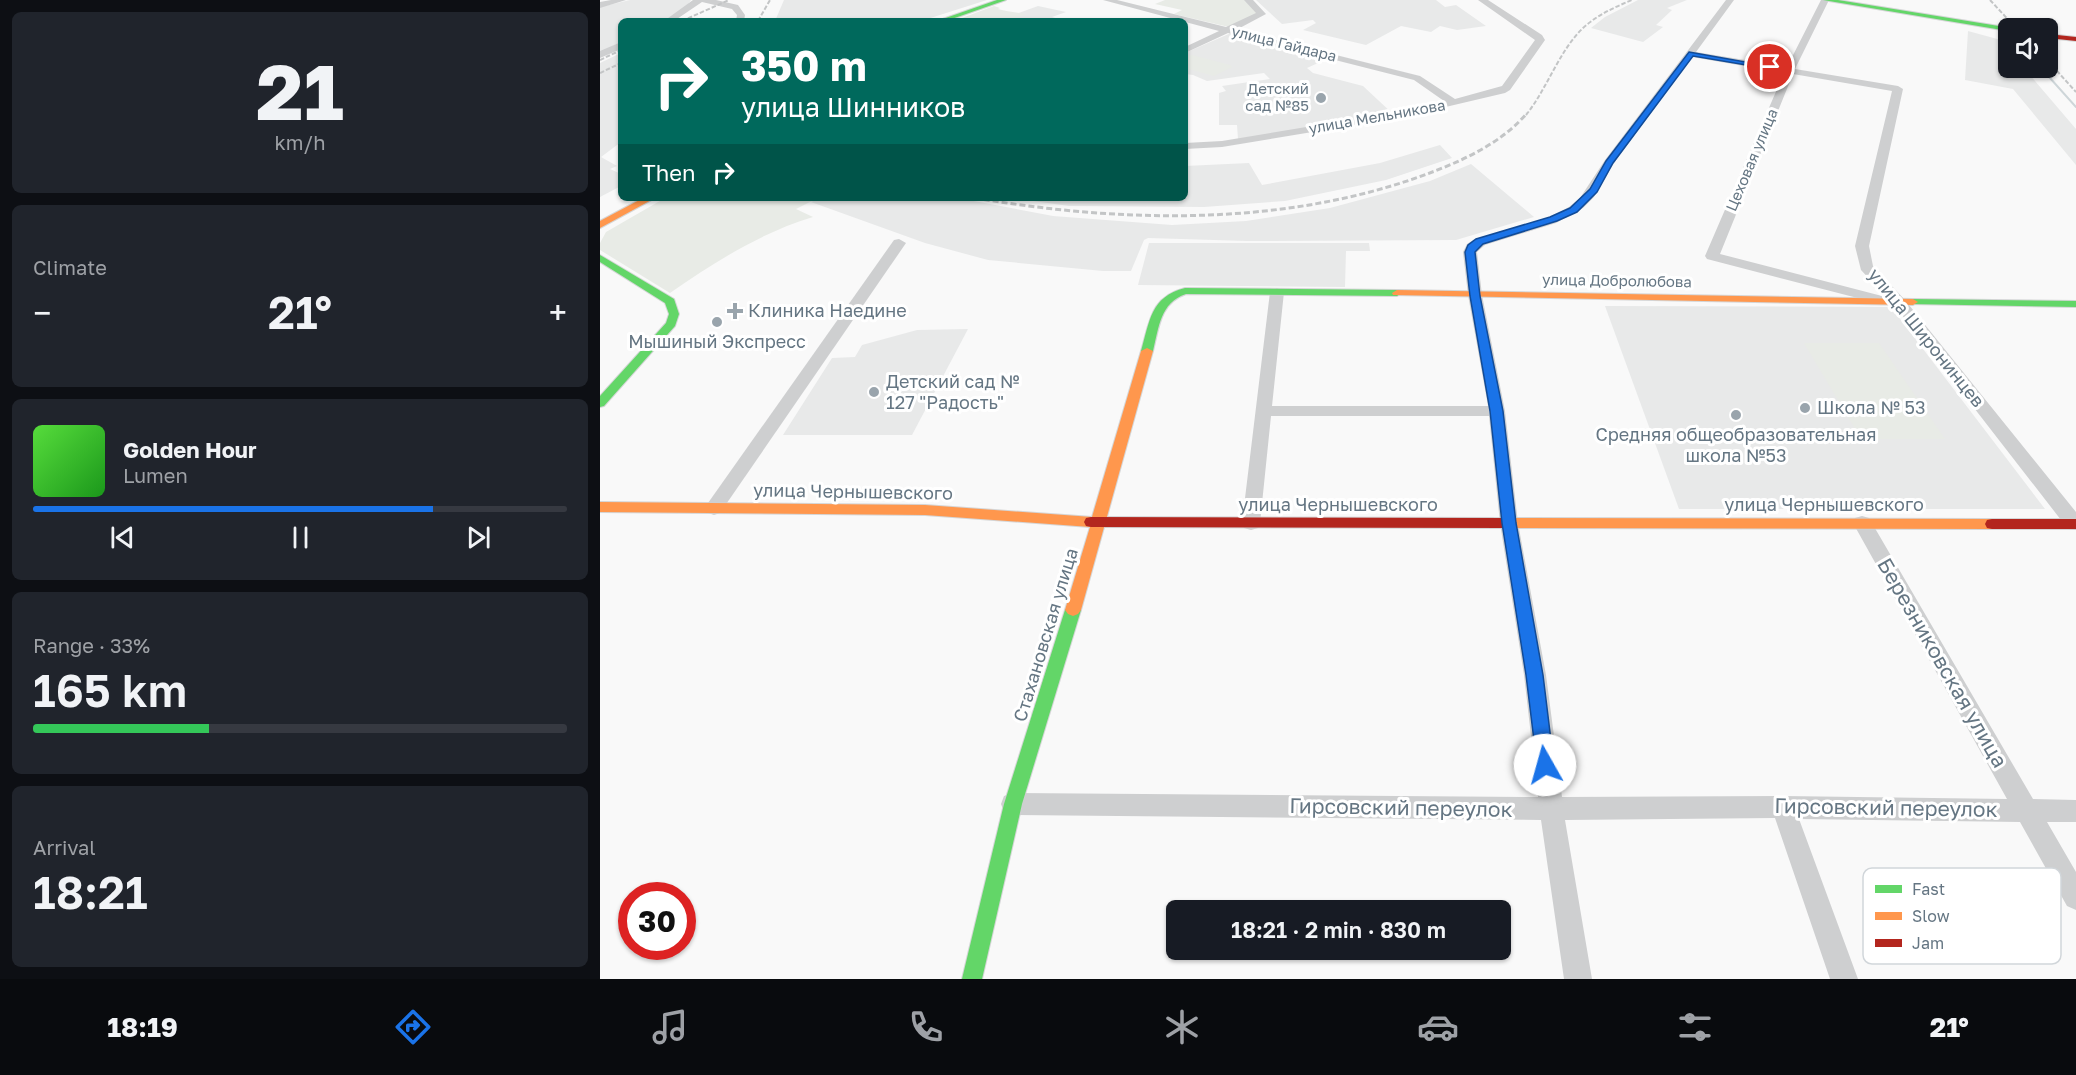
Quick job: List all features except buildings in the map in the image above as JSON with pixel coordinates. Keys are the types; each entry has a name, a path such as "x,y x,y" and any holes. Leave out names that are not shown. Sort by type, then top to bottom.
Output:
{"street":[{"path":"600,5 622,0"},
{"path":"672,18 699,0"},
{"path":"705,0 735,8 741,15 740,18"},
{"path":"949,18 1003,0"},
{"name":"улица Гайдара","path":"1107,0 1180,18"},
{"path":"1188,49 1262,14 1248,0"},
{"name":"улица Мельникова","path":"1188,146 1222,144 1454,103 1506,88 1540,40 1539,37 1482,0"},
{"path":"1578,979 1551,810 1535,675 1509,523 1497,411 1475,296 1470,252 1472,247 1480,242 1553,219 1573,210 1593,190 1609,162 1730,0"},
{"path":"1825,0 1998,27"},
{"name":"Цеховая улица","path":"1825,0 1790,70 1712,256 1862,297 1900,303"},
{"name":"улица Гайдара","path":"1188,20 1417,78 1454,103"},
{"path":"2058,37 2076,39"},
{"path":"600,55 618,46"},
{"path":"1691,54 1790,70"},
{"name":"улица Широнинцев","path":"1790,70 1898,89 1862,246 1866,267 1900,303 2075,524"},
{"path":"600,225 642,201"},
{"path":"714,508 899,243"},
{"path":"600,258 670,301 674,314 670,324 600,403"},
{"name":"улица Добролюбова","path":"1161,304 1170,295 1185,291 2076,304"},
{"path":"1251,523 1277,292"},
{"name":"Стахановская улица","path":"972,979 1013,804 1090,553 1161,304"},
{"path":"1262,411 1497,411"},
{"name":"улица Чернышевского","path":"600,507 925,510 1097,522 2075,524"},
{"name":"Березниковская улица","path":"1862,523 2059,868"},
{"name":"Гирсовский переулок","path":"1013,804 1551,810 1783,807 2076,811"},
{"path":"1783,807 1844,979"},
{"name":"Березниковская улица","path":"2061,871 2076,897"}],"shaded area":[{"path":"630,0 691,0 684,10 669,18 618,18 618,43 600,52 600,7"},
{"path":"784,0 987,0 930,18 776,18"},
{"path":"1165,0 1248,0 1262,13 1233,28 1174,14 1182,10 1155,4"},
{"path":"1256,0 1436,0 1445,7 1456,5 1486,26 1457,30 1440,26 1431,32 1401,26 1366,45 1303,30 1316,23 1313,20 1282,24"},
{"path":"1638,0 1687,0 1667,8 1672,10 1656,25 1663,27 1643,42 1591,28 1605,17"},
{"path":"994,6 1001,10 1026,14 1016,18 962,18"},
{"path":"1038,6 1066,12 1052,17 1055,18 1005,18"},
{"path":"1968,31 1998,39 1998,78 2033,78 2076,129 2076,165 2013,89 1965,80"},
{"path":"1231,33 1329,58 1307,68 1313,73 1363,86 1393,114 1238,139 1237,125 1219,125 1219,93 1226,91 1222,86 1270,79 1264,73 1207,81 1188,74 1188,52"},
{"path":"618,54 618,144 601,157 617,166 610,169 618,173 618,188 600,197 600,63"},
{"path":"1188,56 1232,67 1214,76 1188,69"},
{"path":"1440,145 1452,158 1386,180 1285,201 1204,207 1069,206 1033,201 1188,201 1188,166 1249,163 1262,185 1380,163"},
{"path":"1471,164 1534,217 1456,240 1247,241 1148,238 1144,240 1131,271 1103,271 988,260 925,243 811,202 974,201 1053,216 1172,225 1246,221 1330,208 1430,181"},
{"path":"660,201 812,201 796,209 813,217 775,231 738,249 670,293 600,250 600,243 606,232"},
{"path":"1149,243 1369,243 1370,251 1346,251 1345,287 1138,285"},
{"name":"Школа № 53","path":"1605,306 1891,307 2045,509 1679,509"},
{"path":"968,329 912,435 783,435 832,358 855,357 862,345 917,330"},
{"path":"1804,343 1879,343 1945,439 1861,439"}],"waterway":[{"path":"2050,78 2076,107"}],"railway":[{"path":"689,18 729,0"},
{"path":"760,18 770,0"},
{"path":"1526,115 1567,48 1583,28 1600,15 1632,0"},
{"path":"1990,0 2007,18"},
{"path":"600,60 618,51"},
{"path":"600,73 618,64"},
{"path":"2058,72 2076,92"},
{"path":"996,201 1088,212 1145,215 1203,215 1317,204 1373,191 1454,163 1494,142 1527,113"}],"traffic: fast":[{"path":"949,18 1003,0"},
{"path":"1826,0 1998,27"},
{"path":"600,258 670,301 674,314 671,324 600,403"},
{"path":"1147,351 1161,306 1167,300 1185,291 1397,293"},
{"path":"1913,302 2076,304"},
{"path":"972,979 1013,804 1073,610"}],"traffic: slow":[{"path":"600,225 644,201"},
{"path":"1397,293 1913,302"},
{"path":"1073,610 1147,351"},
{"path":"600,507 925,510 1091,522"},
{"path":"1506,523 1992,524"}],"traffic: jam":[{"path":"2058,37 2076,39"},
{"path":"1091,522 1506,523"},
{"path":"1992,524 2076,524"}],"place":[{"name":"Детский сад №85","path":"1321,98"},
{"name":"Клиника Наедине","path":"735,311"},
{"name":"Мышиный Экспресс","path":"717,322"},
{"name":"Детский сад № 127 \"Радость\"","path":"874,392"},
{"name":"Школа № 53","path":"1805,408"},
{"name":"Средняя общеобразовательная школа №53","path":"1736,415"}],"route":[{"path":"1545,765 1535,675 1509,523 1497,411 1475,296 1470,252 1472,247 1480,242 1553,219 1573,210 1593,190 1609,162 1691,54 1770,67"}]}
